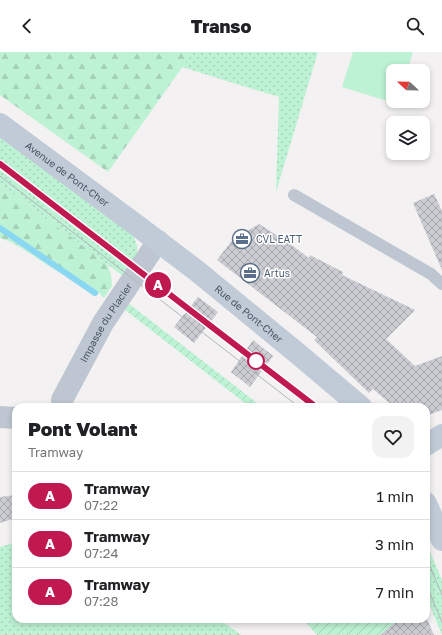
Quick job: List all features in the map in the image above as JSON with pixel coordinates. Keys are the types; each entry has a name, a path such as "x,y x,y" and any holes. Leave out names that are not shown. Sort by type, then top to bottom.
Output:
{"main road":[{"name":"Avenue de Pont-Cher","path":"0,124 135,224"},
{"name":"Rue de Pont-Cher","path":"135,224 298,353 356,403"},
{"path":"430,442 442,435"},
{"path":"430,512 442,540"}],"street":[{"name":"Impasse du Placier","path":"62,403 62,400 103,323 158,241"},
{"path":"0,417 12,418"}],"lane":[{"path":"294,194 431,274 442,284"}],"green space":[{"path":"0,52 193,52 108,172 0,95"},
{"path":"193,52 318,52 276,192 279,97 182,67"},
{"path":"353,52 413,52 409,64 386,64 386,101 342,87"},
{"path":"0,137 133,235 137,245 137,253 123,276 0,184"},
{"path":"0,184 107,264 111,274 112,286 104,298 87,284 54,269 21,248 0,238"},
{"path":"128,303 257,403 245,403 124,309"},
{"path":"12,543 12,623 224,623 241,635 0,635 0,547"},
{"path":"430,552 442,580 442,635 430,606"},
{"path":"306,623 395,623 380,635 317,635"}],"building":[{"path":"434,194 442,211 442,270 413,203"},
{"path":"259,224 309,258 310,255 343,272 342,275 415,310 386,339 415,366 442,356 442,410 430,414 430,403 389,403 373,389 369,393 314,340 317,337 217,260 233,239"},
{"path":"198,297 218,312 194,343 174,327"},
{"path":"253,340 273,356 250,387 231,372"},
{"path":"12,496 12,519 0,523 0,497"},
{"path":"395,623 429,623 434,635 380,635"}],"waterway":[{"path":"0,228 95,293"}],"tram line":[{"path":"0,164 311,403"},
{"name":"A","path":"0,164 311,403"},
{"path":"0,176 294,403"},
{"path":"430,566 442,595"},
{"path":"430,594 442,622"}],"place":[{"name":"CVL EATT","path":"242,239"},
{"name":"Artus","path":"250,273"}]}
